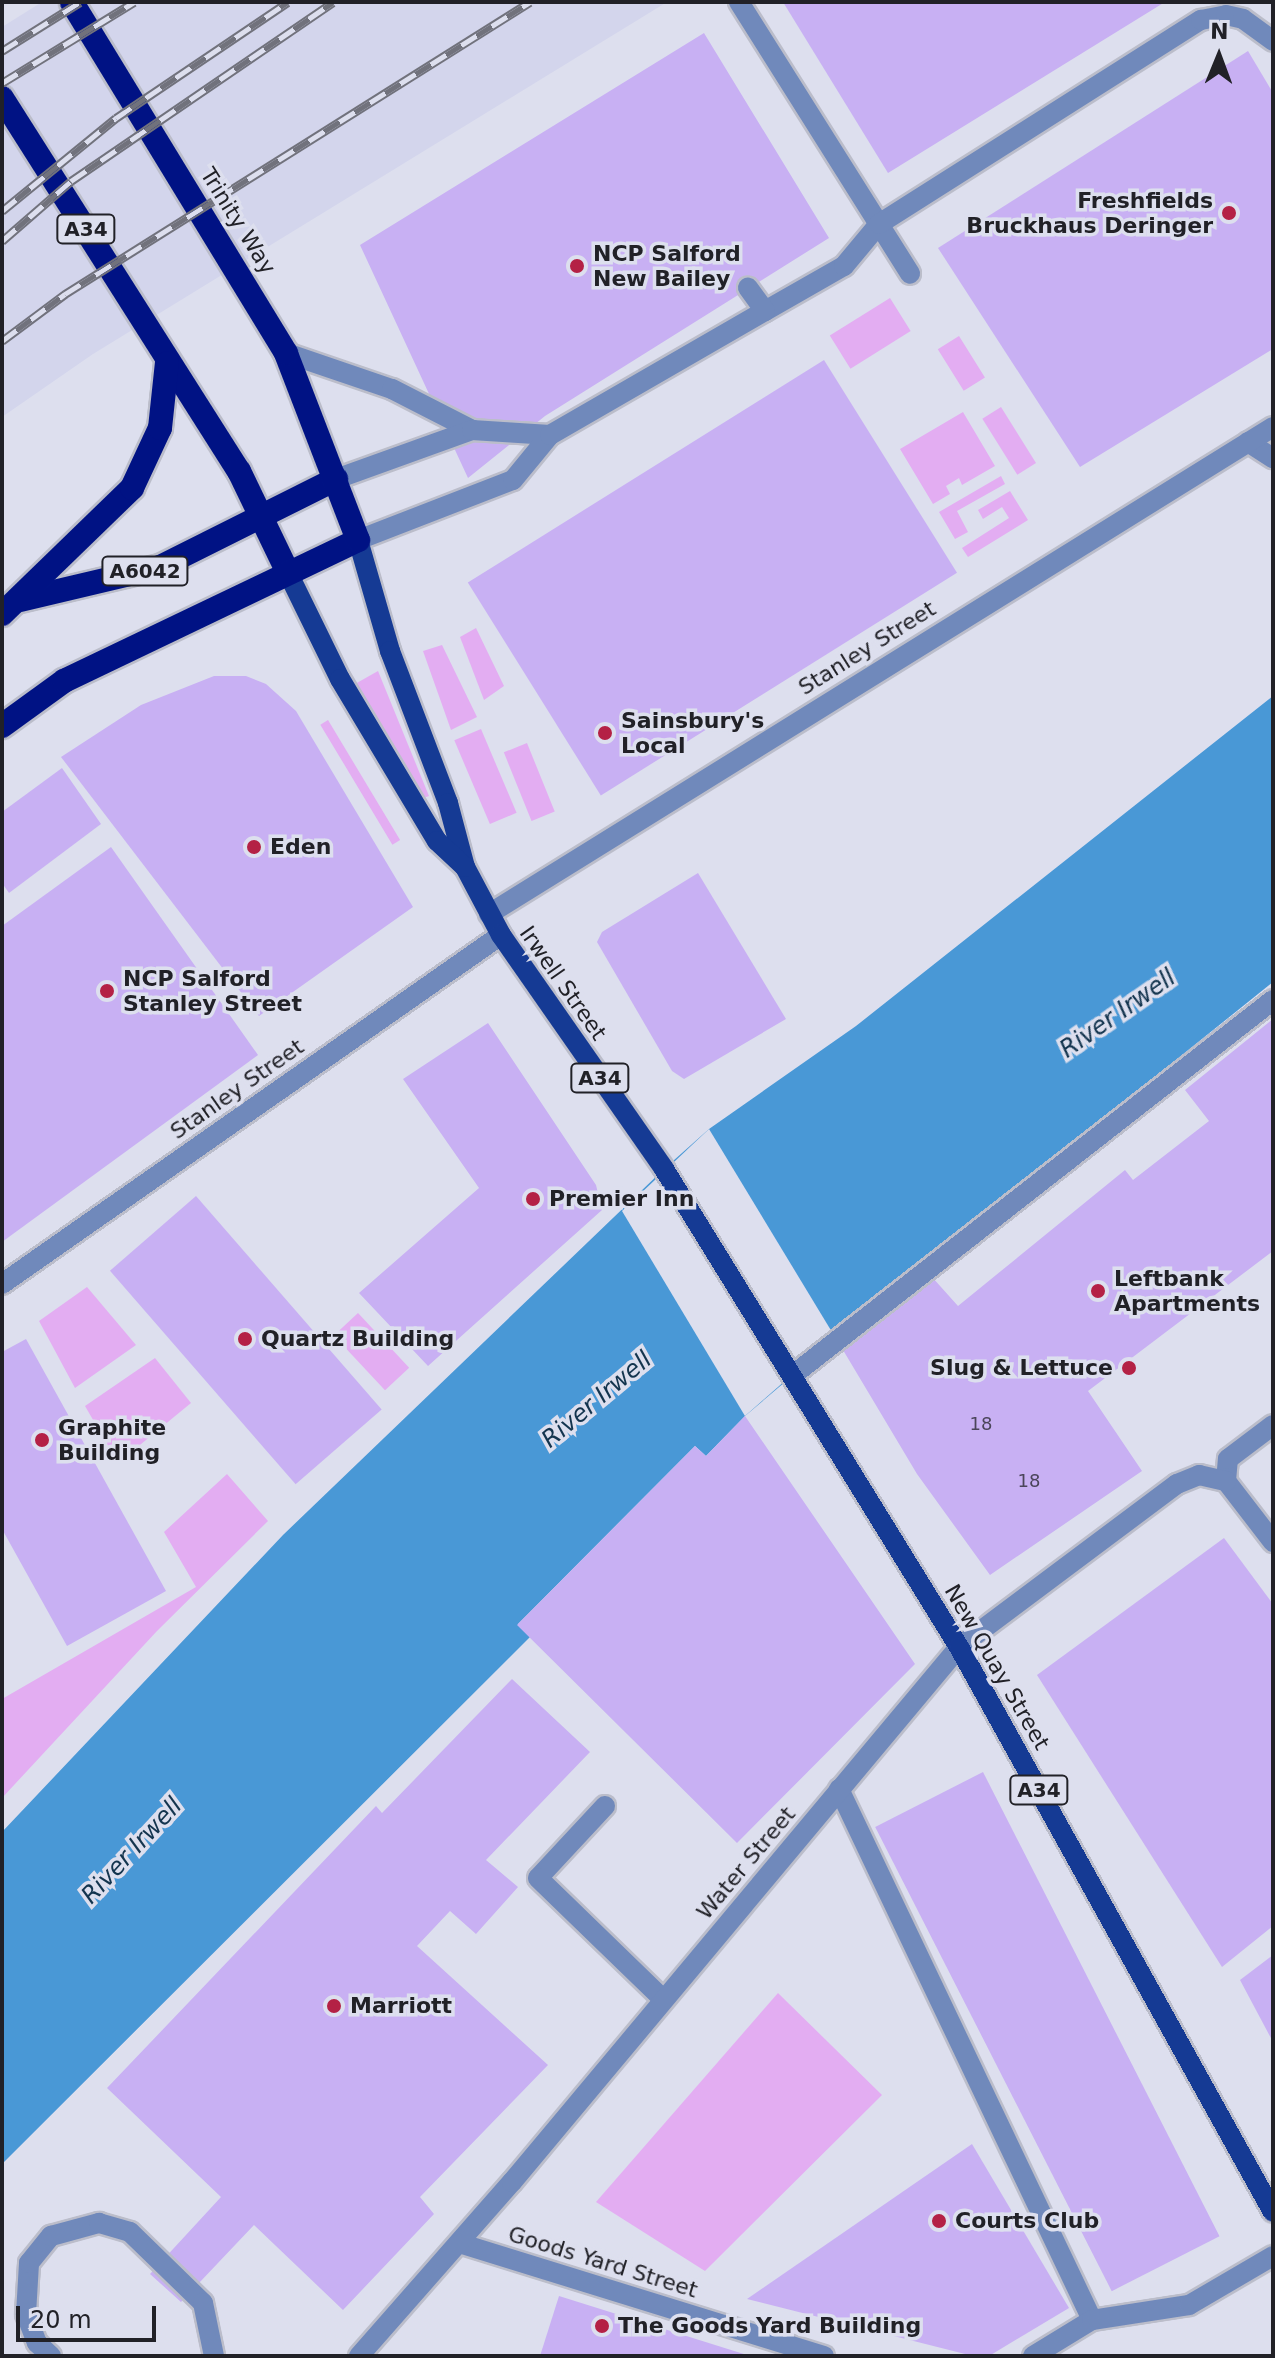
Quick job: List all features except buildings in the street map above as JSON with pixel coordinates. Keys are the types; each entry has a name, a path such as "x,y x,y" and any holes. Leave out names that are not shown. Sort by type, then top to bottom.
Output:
{"highway":[{"name":"Trinity Way","path":"72,2 286,353 358,540"},
{"name":"A34","path":"2,98 167,363 239,471 288,573"},
{"path":"11,607 132,488 160,428 167,363"},
{"name":"A6042","path":"11,607 160,567 336,479"},
{"path":"288,573 358,540"},
{"name":"A6042","path":"2,726 64,681 288,573"}],"main road":[{"name":"Irwell Street","path":"358,540 390,651 448,803 465,867 501,935 664,1169 734,1282"},
{"name":"Irwell Street","path":"288,573 340,679 437,841 465,867"},
{"name":"New Quay Street","path":"734,1282 959,1647 1273,2212"}],"street":[{"path":"739,2 910,274"},
{"path":"358,540 513,480 550,435 844,266 879,224 1201,20 1248,11 1273,41"},
{"path":"748,288 765,311"},
{"path":"286,353 392,389 472,430 550,435"},
{"name":"Stanley Street","path":"489,914 1273,427"},
{"path":"336,479 472,430"},
{"path":"1248,442 1273,458"},
{"name":"Stanley Street","path":"2,1284 501,935"},
{"path":"793,1375 1273,1000"},
{"path":"1273,1425 1228,1459 1226,1481 1273,1542"},
{"name":"Water Street","path":"359,2356 459,2243 959,1647 1183,1481 1199,1475 1226,1481"},
{"path":"839,1789 1092,2320"},
{"path":"605,1806 538,1878 663,1999"},
{"path":"51,2356 37,2343 26,2314 29,2263 51,2236 99,2223 130,2232 203,2303 214,2356"},
{"name":"Goods Yard Street","path":"459,2243 824,2356"},
{"path":"1033,2356 1092,2320 1189,2305 1273,2256"}],"shaded area":[{"path":"42,2 667,2 93,354 2,417 2,27"},
{"path":"890,298 911,331 850,369 830,336"},
{"path":"959,336 985,378 964,391 938,349"},
{"path":"1001,407 1036,463 1017,475 982,419"},
{"path":"963,412 995,466 962,485 959,478 946,486 950,494 933,504 900,449"},
{"path":"1001,476 1005,484 957,511 968,532 955,539 939,512"},
{"path":"1010,491 1028,520 968,557 962,548 1009,518 1002,507 983,519 978,510"},
{"path":"476,628 504,686 484,700 460,637"},
{"path":"442,645 477,717 451,730 423,651"},
{"path":"378,671 429,796 418,800 355,684"},
{"path":"328,720 400,840 392,845 320,725"},
{"path":"481,729 517,813 490,824 454,740"},
{"path":"527,743 555,812 532,821 504,752"},
{"path":"87,1287 136,1345 75,1388 39,1321"},
{"path":"358,1313 409,1368 385,1390 334,1336"},
{"path":"155,1358 191,1403 118,1463 85,1406"},
{"path":"227,1474 268,1521 157,1631 2,1798 2,1699 196,1587 164,1532"},
{"path":"778,1993 882,2095 705,2271 596,2202"}],"water":[{"name":"River Irwell","path":"1273,696 1273,982 975,1221 745,1416 706,1456 695,1446 518,1624 530,1637 2,2164 2,1832 283,1535 664,1169 709,1129 856,1026"}],"pier":[{"path":"709,1129 835,1337 745,1416 622,1211"}],"railway":[{"path":"2,51 80,2"},
{"path":"2,83 134,2"},
{"path":"2,211 116,118 288,2"},
{"path":"2,241 71,181 333,2"},
{"path":"2,341 65,294 530,2"}],"place":[{"name":"Freshfields Bruckhaus Deringer","path":"1229,213"},
{"name":"NCP Salford New Bailey","path":"577,266"},
{"name":"Sainsbury's Local","path":"605,733"},
{"name":"Eden","path":"254,847"},
{"name":"NCP Salford Stanley Street","path":"107,991"},
{"name":"Premier Inn","path":"533,1199"},
{"name":"Leftbank Apartments","path":"1098,1291"},
{"name":"Quartz Building","path":"245,1339"},
{"name":"Slug & Lettuce","path":"1129,1368"},
{"name":"Graphite Building","path":"42,1440"},
{"name":"Marriott","path":"334,2006"},
{"name":"Courts Club","path":"939,2221"},
{"name":"The Goods Yard Building","path":"602,2326"}]}
